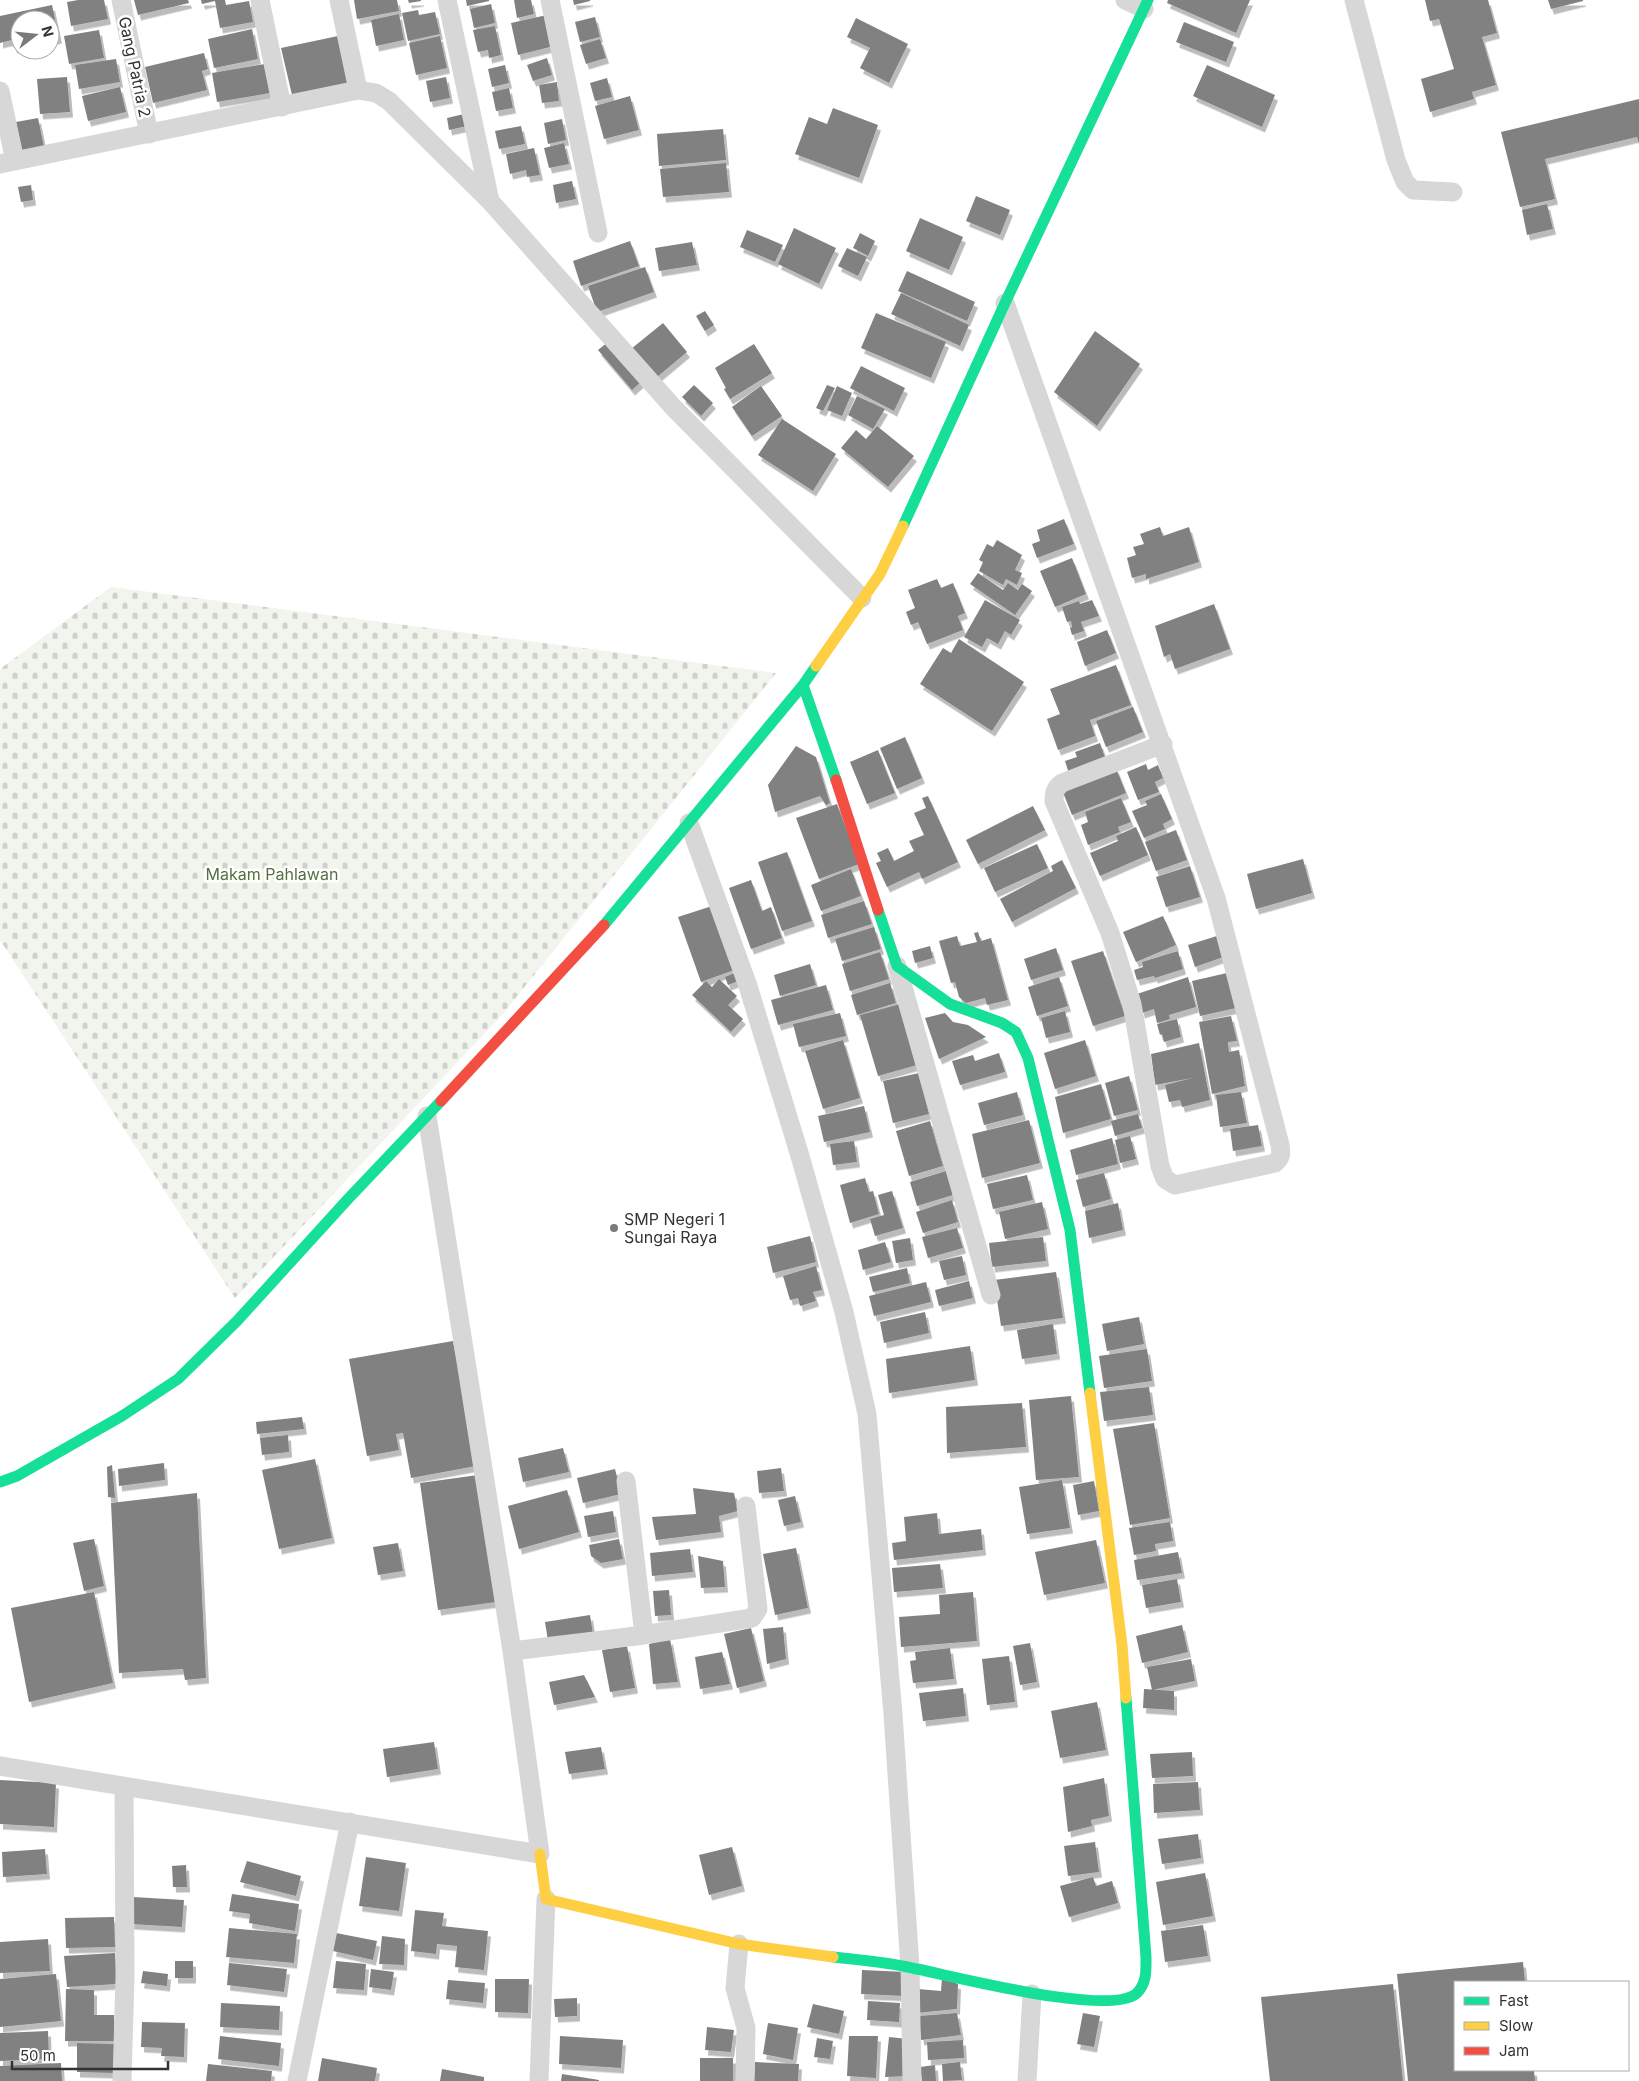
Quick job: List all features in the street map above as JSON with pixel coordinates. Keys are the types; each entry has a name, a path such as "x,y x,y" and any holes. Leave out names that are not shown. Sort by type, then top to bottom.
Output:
{"street":[{"name":"Gang Patria 2","path":"121,0 149,134"},
{"path":"260,0 282,107"},
{"path":"339,0 358,90"},
{"path":"447,0 490,201"},
{"path":"550,0 598,234"},
{"path":"0,1482 17,1476 122,1416 178,1380 236,1321 348,1198 427,1116 604,925 802,685 880,574 894,547 1146,4 1125,0"},
{"path":"1354,0 1396,160 1405,182 1413,190 1452,192"},
{"path":"0,91 7,162 358,90 376,93 389,102 490,201 673,406 862,598"},
{"path":"1006,303 1163,744 1216,898 1275,1120 1281,1154 1275,1162 1175,1186 1165,1178 1160,1166 1132,1004 1110,934 1054,802 1054,793 1062,783 1163,744"},
{"path":"802,685 831,765 897,966 991,1296"},
{"path":"690,823 748,986 800,1156 844,1312 867,1414 893,1714 910,1967 912,2081"},
{"path":"546,1899 739,1944 910,1967 1032,1994 1070,1999 1113,2000 1127,1998 1137,1993 1146,1978 1146,1957 1122,1646 1070,1230 1028,1058 1016,1032 1002,1022 950,1004 897,966"},
{"path":"427,1116 512,1651 546,1899 540,2081"},
{"path":"626,1481 644,1635"},
{"path":"512,1651 746,1620 756,1614 758,1609 746,1506"},
{"path":"0,1766 540,1854"},
{"path":"122,2081 125,1977 124,1786"},
{"path":"297,2081 350,1822"},
{"path":"739,1944 735,1988 746,2028 745,2081"},
{"path":"1027,2081 1032,1994"}],"green space":[{"name":"Makam Pahlawan","path":"111,587 776,673 502,1015 235,1298 0,940 0,669"}],"building":[{"path":"104,0 108,19 71,26 67,2"},
{"path":"134,0 188,0 189,3 138,15"},
{"path":"201,0 225,0 226,5 249,1 253,22 220,28 215,1 202,4"},
{"path":"354,0 397,0 399,11 357,19"},
{"path":"408,0 421,0 421,1 409,3"},
{"path":"466,0 489,0 489,1 467,6"},
{"path":"514,0 531,0 534,14 517,18"},
{"path":"573,0 590,0 590,1 574,5"},
{"path":"1168,0 1250,0 1236,33 1167,3"},
{"path":"1425,0 1488,0 1497,33 1482,37 1496,85 1472,92 1474,99 1430,112 1421,79 1454,69 1439,19 1430,21"},
{"path":"1548,0 1583,0 1583,1 1551,9"},
{"path":"491,4 495,23 474,28 470,9"},
{"path":"52,5 53,10 28,10"},
{"path":"418,10 419,15 435,12 440,34 408,41 402,13"},
{"path":"10,14 10,40 0,43 0,16"},
{"path":"399,14 404,40 376,46 371,20"},
{"path":"547,15 554,46 518,55 511,23"},
{"path":"595,17 600,37 580,42 575,22"},
{"path":"856,18 908,44 889,83 860,68 870,48 847,37"},
{"path":"1184,22 1234,42 1226,62 1176,42"},
{"path":"495,26 501,55 489,58 488,50 478,52 473,30"},
{"path":"252,29 258,59 214,68 208,39"},
{"path":"99,30 104,58 69,64 64,36"},
{"path":"338,36 348,83 292,95 281,48"},
{"path":"440,36 447,68 416,75 409,43"},
{"path":"600,39 606,58 586,64 580,45"},
{"path":"204,53 208,69 202,71 207,90 153,103 145,67"},
{"path":"547,58 552,75 533,81 527,65"},
{"path":"116,59 120,82 79,89 75,65"},
{"path":"265,64 270,93 217,102 212,73"},
{"path":"505,65 509,83 492,87 488,69"},
{"path":"1207,65 1275,95 1262,127 1193,96"},
{"path":"67,77 70,112 40,114 37,79"},
{"path":"446,77 450,98 430,102 426,81"},
{"path":"607,78 612,97 595,101 590,83"},
{"path":"557,82 559,101 542,103 539,85"},
{"path":"120,87 126,112 88,121 82,96"},
{"path":"509,88 513,108 496,111 492,92"},
{"path":"630,96 639,130 604,139 595,106"},
{"path":"1639,99 1639,144 1637,137 1545,159 1555,199 1520,207 1501,132"},
{"path":"833,108 878,125 859,178 795,154 809,117 827,124"},
{"path":"464,114 467,126 449,130 447,118"},
{"path":"38,118 44,147 22,151 16,122"},
{"path":"562,119 566,140 548,144 544,123"},
{"path":"521,126 525,144 499,149 495,131"},
{"path":"723,129 726,160 659,166 657,134"},
{"path":"564,143 569,164 549,168 544,148"},
{"path":"534,148 540,175 527,177 526,170 510,174 506,154"},
{"path":"726,163 729,192 663,197 660,169"},
{"path":"572,181 576,199 556,203 553,185"},
{"path":"31,185 33,200 21,202 18,187"},
{"path":"976,196 1010,210 1000,235 966,221"},
{"path":"1547,204 1553,229 1527,235 1522,210"},
{"path":"920,218 963,237 949,270 906,251"},
{"path":"794,228 836,248 819,284 778,264"},
{"path":"747,230 783,245 775,262 740,247"},
{"path":"860,233 875,241 868,256 853,248"},
{"path":"630,241 639,266 581,286 573,261"},
{"path":"692,242 697,265 659,271 655,248"},
{"path":"847,248 867,257 858,276 838,266"},
{"path":"645,267 654,292 597,312 588,286"},
{"path":"907,271 975,302 967,321 898,291"},
{"path":"901,293 969,325 960,346 891,314"},
{"path":"705,311 714,325 705,331 696,316"},
{"path":"876,313 946,342 931,378 861,348"},
{"path":"663,323 687,352 656,378 631,349"},
{"path":"1095,331 1140,364 1097,426 1054,392"},
{"path":"608,342 641,382 632,390 598,350"},
{"path":"754,344 772,373 730,399 715,368"},
{"path":"861,366 905,388 894,411 850,388"},
{"path":"694,385 713,403 701,416 682,397"},
{"path":"827,385 835,388 823,411 816,408"},
{"path":"761,386 782,416 752,436 732,407"},
{"path":"837,386 852,393 842,416 827,410"},
{"path":"857,396 885,409 873,429 848,415"},
{"path":"782,419 836,454 813,491 758,455"},
{"path":"877,426 914,456 888,487 841,448 856,430 866,439"},
{"path":"1064,519 1074,544 1037,558 1032,544 1040,541 1037,530"},
{"path":"1160,527 1163,536 1189,527 1199,562 1146,579 1146,574 1132,578 1127,558 1136,555 1133,547 1144,544 1140,534"},
{"path":"997,540 1022,555 1015,570 1022,573 1017,585 1006,579 1003,585 979,571 983,562 979,560 987,544 993,547"},
{"path":"1072,558 1086,594 1055,607 1040,571"},
{"path":"978,573 1003,590 1008,583 1018,590 1022,584 1032,591 1015,615 970,584"},
{"path":"937,579 941,588 953,583 965,613 958,616 963,630 927,644 918,622 911,625 906,612 915,608 908,590"},
{"path":"985,600 1020,620 1011,635 1005,631 998,644 987,638 982,647 964,637"},
{"path":"1092,600 1099,616 1081,622 1084,631 1072,635 1071,621 1067,622 1062,607 1079,601 1080,604"},
{"path":"1214,604 1230,649 1175,669 1170,654 1164,657 1155,626"},
{"path":"1107,630 1116,653 1085,666 1077,642"},
{"path":"959,639 1024,682 992,731 920,684 943,648 951,653"},
{"path":"1116,665 1131,705 1090,720 1095,736 1058,750 1047,719 1060,714 1050,689"},
{"path":"1133,707 1143,732 1106,747 1096,721"},
{"path":"905,737 922,778 897,789 880,748"},
{"path":"1100,743 1107,763 1070,777 1065,761 1077,757 1075,752"},
{"path":"796,746 816,757 830,803 826,805 820,796 775,812 768,785"},
{"path":"878,750 895,793 867,804 850,762"},
{"path":"1146,764 1148,770 1158,765 1163,778 1155,782 1159,792 1138,800 1127,772"},
{"path":"1116,768 1126,793 1072,815 1062,790"},
{"path":"1161,794 1172,819 1163,824 1165,829 1144,838 1132,811 1147,805 1145,801"},
{"path":"928,796 958,862 922,879 919,872 887,887 876,863 881,861 877,853 888,848 894,861 914,851 909,841 924,835 914,813 926,808 922,798"},
{"path":"1121,798 1131,822 1118,827 1120,832 1088,845 1081,825 1088,822 1085,812"},
{"path":"837,804 859,864 819,879 796,818"},
{"path":"1033,806 1045,830 978,864 966,840"},
{"path":"1136,827 1148,855 1100,876 1090,853 1118,841 1116,836"},
{"path":"1176,830 1187,860 1156,871 1145,842"},
{"path":"1037,844 1048,868 995,892 984,868"},
{"path":"787,852 812,921 782,931 758,862"},
{"path":"1303,859 1312,893 1256,909 1247,874"},
{"path":"1062,860 1076,888 1012,922 1000,899 1053,871 1051,866"},
{"path":"1190,866 1200,897 1166,907 1156,877"},
{"path":"851,869 861,896 821,911 811,885"},
{"path":"751,880 762,911 771,907 782,938 751,949 729,888"},
{"path":"864,901 872,924 828,938 821,915"},
{"path":"715,905 737,969 701,982 678,917"},
{"path":"1163,916 1176,945 1136,962 1123,932"},
{"path":"874,927 881,949 842,961 835,939"},
{"path":"978,932 981,941 991,938 1008,1000 987,1005 985,998 966,1003 959,997 955,982 951,983 939,941 957,936 960,946 977,942 974,933"},
{"path":"1220,935 1226,956 1195,967 1188,945"},
{"path":"930,946 933,958 915,963 912,951"},
{"path":"1056,948 1063,970 1031,980 1024,959"},
{"path":"1103,951 1125,1016 1093,1026 1071,961"},
{"path":"1178,951 1183,969 1155,978 1154,976 1137,980 1134,970 1143,967 1142,962"},
{"path":"880,952 889,979 850,991 842,964"},
{"path":"810,964 816,985 780,996 774,975"},
{"path":"737,972 741,980 728,985 725,977"},
{"path":"1227,973 1236,1008 1200,1016 1192,981"},
{"path":"1059,977 1068,1006 1037,1016 1028,987"},
{"path":"1188,977 1196,1007 1169,1015 1170,1019 1157,1023 1154,1009 1142,1013 1137,994"},
{"path":"719,979 737,996 728,1005 743,1019 731,1032 692,995 706,981 712,987"},
{"path":"890,983 896,1003 857,1015 851,995"},
{"path":"826,985 833,1010 778,1025 771,1000"},
{"path":"900,1004 917,1065 878,1076 860,1015"},
{"path":"1065,1011 1070,1032 1046,1038 1041,1018"},
{"path":"840,1013 846,1036 799,1047 793,1024"},
{"path":"945,1013 953,1022 968,1025 986,1037 939,1059 925,1018"},
{"path":"1231,1016 1237,1041 1228,1042 1229,1052 1239,1050 1245,1086 1212,1094 1199,1022"},
{"path":"1177,1019 1181,1037 1164,1042 1157,1024"},
{"path":"843,1040 860,1098 823,1109 805,1051"},
{"path":"1085,1040 1096,1076 1055,1089 1044,1053"},
{"path":"1199,1043 1210,1100 1182,1107 1180,1100 1169,1102 1165,1085 1192,1078 1155,1085 1151,1054"},
{"path":"999,1053 1005,1072 960,1085 952,1061 973,1055 975,1061"},
{"path":"919,1073 929,1114 893,1123 883,1081"},
{"path":"1129,1076 1138,1110 1114,1116 1105,1083"},
{"path":"1101,1084 1111,1119 1063,1133 1055,1097"},
{"path":"1017,1092 1023,1115 984,1125 978,1103"},
{"path":"1241,1092 1247,1123 1220,1127 1216,1095"},
{"path":"864,1106 870,1132 824,1142 818,1116"},
{"path":"1138,1114 1142,1128 1115,1136 1111,1121"},
{"path":"1029,1120 1040,1163 982,1178 972,1134"},
{"path":"930,1121 943,1166 909,1176 896,1131"},
{"path":"1258,1125 1262,1146 1233,1151 1230,1129"},
{"path":"1130,1136 1136,1159 1120,1163 1115,1140"},
{"path":"1112,1138 1118,1164 1076,1175 1070,1150"},
{"path":"854,1141 857,1162 833,1165 830,1144"},
{"path":"946,1171 953,1195 917,1206 910,1182"},
{"path":"1104,1173 1111,1199 1083,1207 1076,1180"},
{"path":"1027,1175 1033,1200 993,1209 987,1184"},
{"path":"865,1178 869,1192 873,1191 879,1214 850,1223 840,1185"},
{"path":"892,1191 903,1228 875,1236 870,1219 884,1215 878,1195"},
{"path":"952,1200 958,1222 923,1233 916,1212"},
{"path":"1042,1202 1048,1229 1005,1239 999,1212"},
{"path":"1118,1203 1123,1230 1089,1238 1085,1211"},
{"path":"957,1228 963,1248 928,1258 922,1237"},
{"path":"810,1236 816,1262 773,1273 767,1247"},
{"path":"1043,1237 1046,1261 992,1267 989,1243"},
{"path":"910,1238 913,1260 896,1263 892,1241"},
{"path":"885,1242 891,1262 863,1270 858,1250"},
{"path":"962,1256 966,1275 944,1280 939,1261"},
{"path":"816,1266 822,1290 813,1292 816,1301 800,1306 798,1298 790,1300 783,1276"},
{"path":"907,1268 910,1283 873,1292 869,1277"},
{"path":"1056,1272 1063,1318 1001,1326 994,1280"},
{"path":"969,1281 973,1298 939,1306 935,1290"},
{"path":"926,1282 931,1302 874,1316 869,1296"},
{"path":"925,1312 929,1333 884,1343 880,1322"},
{"path":"1139,1317 1144,1344 1107,1351 1102,1324"},
{"path":"1053,1324 1057,1354 1022,1359 1017,1330"},
{"path":"453,1341 476,1466 411,1478 403,1433 396,1434 399,1450 367,1456 349,1359"},
{"path":"970,1346 975,1380 889,1393 886,1359"},
{"path":"1147,1349 1152,1381 1104,1388 1099,1356"},
{"path":"1149,1387 1153,1415 1104,1421 1100,1392"},
{"path":"1071,1396 1079,1477 1036,1480 1029,1400"},
{"path":"1022,1403 1026,1447 947,1453 946,1407"},
{"path":"302,1417 304,1429 257,1434 256,1422"},
{"path":"1154,1423 1170,1518 1130,1525 1113,1429"},
{"path":"288,1435 289,1452 262,1455 260,1438"},
{"path":"563,1448 569,1472 523,1482 518,1458"},
{"path":"315,1459 332,1538 279,1549 262,1470"},
{"path":"164,1463 165,1480 119,1486 118,1469"},
{"path":"112,1465 115,1498 108,1497 107,1467"},
{"path":"781,1468 784,1491 759,1493 757,1471"},
{"path":"615,1469 621,1494 583,1503 577,1478"},
{"path":"478,1475 496,1602 438,1610 420,1483"},
{"path":"1062,1480 1070,1528 1027,1534 1019,1487"},
{"path":"1094,1481 1099,1511 1078,1515 1073,1485"},
{"path":"693,1488 734,1493 738,1511 719,1516 721,1532 656,1540 652,1517 696,1514"},
{"path":"567,1490 579,1532 519,1549 508,1506"},
{"path":"197,1493 206,1678 185,1680 183,1669 119,1673 111,1503"},
{"path":"795,1496 801,1522 784,1526 778,1500"},
{"path":"613,1511 616,1532 588,1537 584,1516"},
{"path":"937,1513 939,1534 981,1529 983,1550 894,1560 892,1543 906,1541 904,1517"},
{"path":"1170,1522 1173,1541 1155,1544 1156,1551 1134,1555 1129,1528"},
{"path":"94,1539 104,1586 84,1591 73,1543"},
{"path":"619,1539 623,1559 601,1563 591,1556 589,1545"},
{"path":"1096,1540 1105,1583 1044,1595 1035,1552"},
{"path":"398,1543 403,1571 378,1575 373,1547"},
{"path":"796,1548 808,1608 775,1615 763,1554"},
{"path":"690,1549 693,1572 652,1576 650,1553"},
{"path":"1178,1552 1182,1573 1137,1580 1134,1560"},
{"path":"698,1556 723,1561 725,1587 701,1588"},
{"path":"940,1564 943,1588 894,1592 892,1568"},
{"path":"1177,1579 1181,1602 1146,1608 1142,1585"},
{"path":"669,1590 671,1615 655,1616 653,1591"},
{"path":"94,1592 113,1683 29,1702 11,1608"},
{"path":"973,1592 977,1641 901,1647 899,1617 940,1614 939,1595"},
{"path":"590,1615 593,1634 548,1641 545,1622"},
{"path":"1182,1625 1188,1652 1142,1663 1136,1636"},
{"path":"783,1627 786,1659 767,1664 763,1629"},
{"path":"751,1628 764,1681 737,1688 724,1634"},
{"path":"670,1639 678,1682 653,1684 649,1644"},
{"path":"1030,1643 1037,1682 1020,1685 1013,1646"},
{"path":"627,1646 635,1688 610,1692 602,1650"},
{"path":"950,1648 954,1679 913,1683 910,1661 916,1660 915,1652"},
{"path":"722,1652 730,1684 700,1689 695,1657"},
{"path":"1009,1656 1015,1702 987,1705 982,1659"},
{"path":"1191,1659 1195,1681 1152,1690 1147,1667"},
{"path":"584,1675 595,1697 554,1705 549,1682"},
{"path":"963,1688 966,1716 923,1721 919,1693"},
{"path":"1144,1689 1174,1691 1174,1710 1143,1708"},
{"path":"1097,1702 1106,1750 1060,1758 1051,1711"},
{"path":"434,1742 438,1769 387,1777 383,1749"},
{"path":"601,1747 605,1769 569,1774 565,1752"},
{"path":"1192,1752 1193,1776 1152,1778 1150,1754"},
{"path":"1104,1778 1109,1816 1091,1820 1092,1826 1068,1832 1063,1787"},
{"path":"0,1780 56,1783 54,1827 0,1824"},
{"path":"1198,1782 1200,1810 1154,1813 1153,1784"},
{"path":"1198,1834 1201,1858 1162,1864 1158,1839"},
{"path":"1095,1842 1099,1872 1068,1876 1064,1846"},
{"path":"732,1847 742,1886 709,1895 699,1855"},
{"path":"45,1849 47,1874 3,1877 2,1852"},
{"path":"366,1857 406,1863 399,1911 359,1906"},
{"path":"247,1861 301,1876 296,1896 240,1882"},
{"path":"186,1865 187,1887 173,1887 172,1866"},
{"path":"1205,1873 1213,1916 1163,1925 1156,1882"},
{"path":"1093,1877 1096,1886 1112,1881 1118,1903 1069,1917 1060,1886"},
{"path":"232,1894 299,1904 295,1931 249,1923 250,1914 229,1911"},
{"path":"133,1897 184,1900 182,1927 131,1924"},
{"path":"415,1910 444,1913 442,1926 488,1931 484,1970 455,1967 457,1946 437,1944 436,1954 411,1951"},
{"path":"114,1917 115,1947 66,1948 65,1918"},
{"path":"1203,1925 1208,1956 1165,1962 1161,1931"},
{"path":"229,1928 297,1934 294,1963 226,1957"},
{"path":"336,1933 377,1941 373,1960 333,1951"},
{"path":"382,1936 405,1939 404,1965 379,1964"},
{"path":"48,1939 50,1971 0,1973 0,1942"},
{"path":"115,1953 117,1984 67,1987 64,1956"},
{"path":"175,1961 193,1961 193,1978 175,1978"},
{"path":"336,1961 366,1964 364,1990 333,1988"},
{"path":"1523,1962 1525,1981 1454,1981 1454,2071 1534,2071 1535,2081 1408,2081 1397,1974"},
{"path":"229,1963 287,1969 284,1992 227,1985"},
{"path":"371,1969 394,1972 391,1990 369,1987"},
{"path":"862,1970 906,1972 905,1996 861,1994"},
{"path":"143,1971 168,1974 167,1986 141,1983"},
{"path":"56,1974 61,2021 0,2027 0,1979"},
{"path":"942,1978 958,1984 957,2009 916,2013 918,1989 941,1991"},
{"path":"495,1979 529,1979 528,2013 495,2012"},
{"path":"448,1980 485,1983 483,2003 446,1999"},
{"path":"1393,1984 1403,2081 1270,2081 1261,1997"},
{"path":"66,1989 94,1990 94,2015 114,2015 114,2041 65,2041"},
{"path":"577,1998 577,2016 555,2017 554,1999"},
{"path":"868,2001 900,2003 899,2022 867,2020"},
{"path":"221,2003 280,2006 279,2030 220,2027"},
{"path":"813,2004 844,2011 839,2034 807,2027"},
{"path":"957,2013 961,2035 921,2040 919,2016"},
{"path":"1083,2013 1100,2016 1094,2047 1077,2044"},
{"path":"142,2022 185,2023 184,2057 161,2056 162,2048 141,2047"},
{"path":"768,2023 798,2028 793,2060 763,2054"},
{"path":"707,2027 734,2030 731,2052 705,2050"},
{"path":"48,2031 49,2059 0,2061 0,2033"},
{"path":"220,2036 281,2043 279,2066 218,2059"},
{"path":"560,2036 623,2040 621,2068 559,2064"},
{"path":"849,2036 878,2036 876,2078 847,2076"},
{"path":"889,2037 908,2039 907,2076 885,2077"},
{"path":"817,2038 833,2041 830,2059 814,2057"},
{"path":"963,2040 964,2058 928,2060 927,2042"},
{"path":"77,2043 114,2044 114,2073 77,2072"},
{"path":"322,2058 377,2068 375,2081 318,2081"},
{"path":"700,2058 733,2058 733,2081 700,2081"},
{"path":"755,2062 799,2064 798,2081 754,2081"},
{"path":"960,2062 962,2080 943,2081 942,2064"},
{"path":"61,2063 62,2081 0,2081 0,2066"},
{"path":"208,2064 272,2071 271,2081 206,2081"},
{"path":"935,2065 936,2081 922,2081 920,2067"},
{"path":"442,2069 484,2077 484,2081 440,2081"},
{"path":"562,2074 599,2080 599,2081 561,2081"}],"traffic: fast":[{"path":"903,526 1005,303 1148,0"},
{"path":"604,925 803,685 816,666"},
{"path":"803,685 836,780"},
{"path":"878,910 897,966 950,1004 1002,1023 1016,1032 1028,1058 1070,1230 1090,1393"},
{"path":"0,1482 17,1476 122,1416 178,1379 237,1321 348,1199 441,1101"},
{"path":"833,1957 892,1964 993,1986 1064,1998 1096,2001 1121,1999 1137,1993 1143,1985 1146,1957 1126,1698"}],"traffic: slow":[{"path":"816,666 880,574 903,526"},
{"path":"1090,1393 1122,1645 1126,1698"},
{"path":"540,1854 546,1899 739,1944 833,1957"}],"traffic: jam":[{"path":"836,780 878,910"},
{"path":"441,1101 604,925"}],"place":[{"name":"SMP Negeri 1 Sungai Raya","path":"614,1228"}]}
